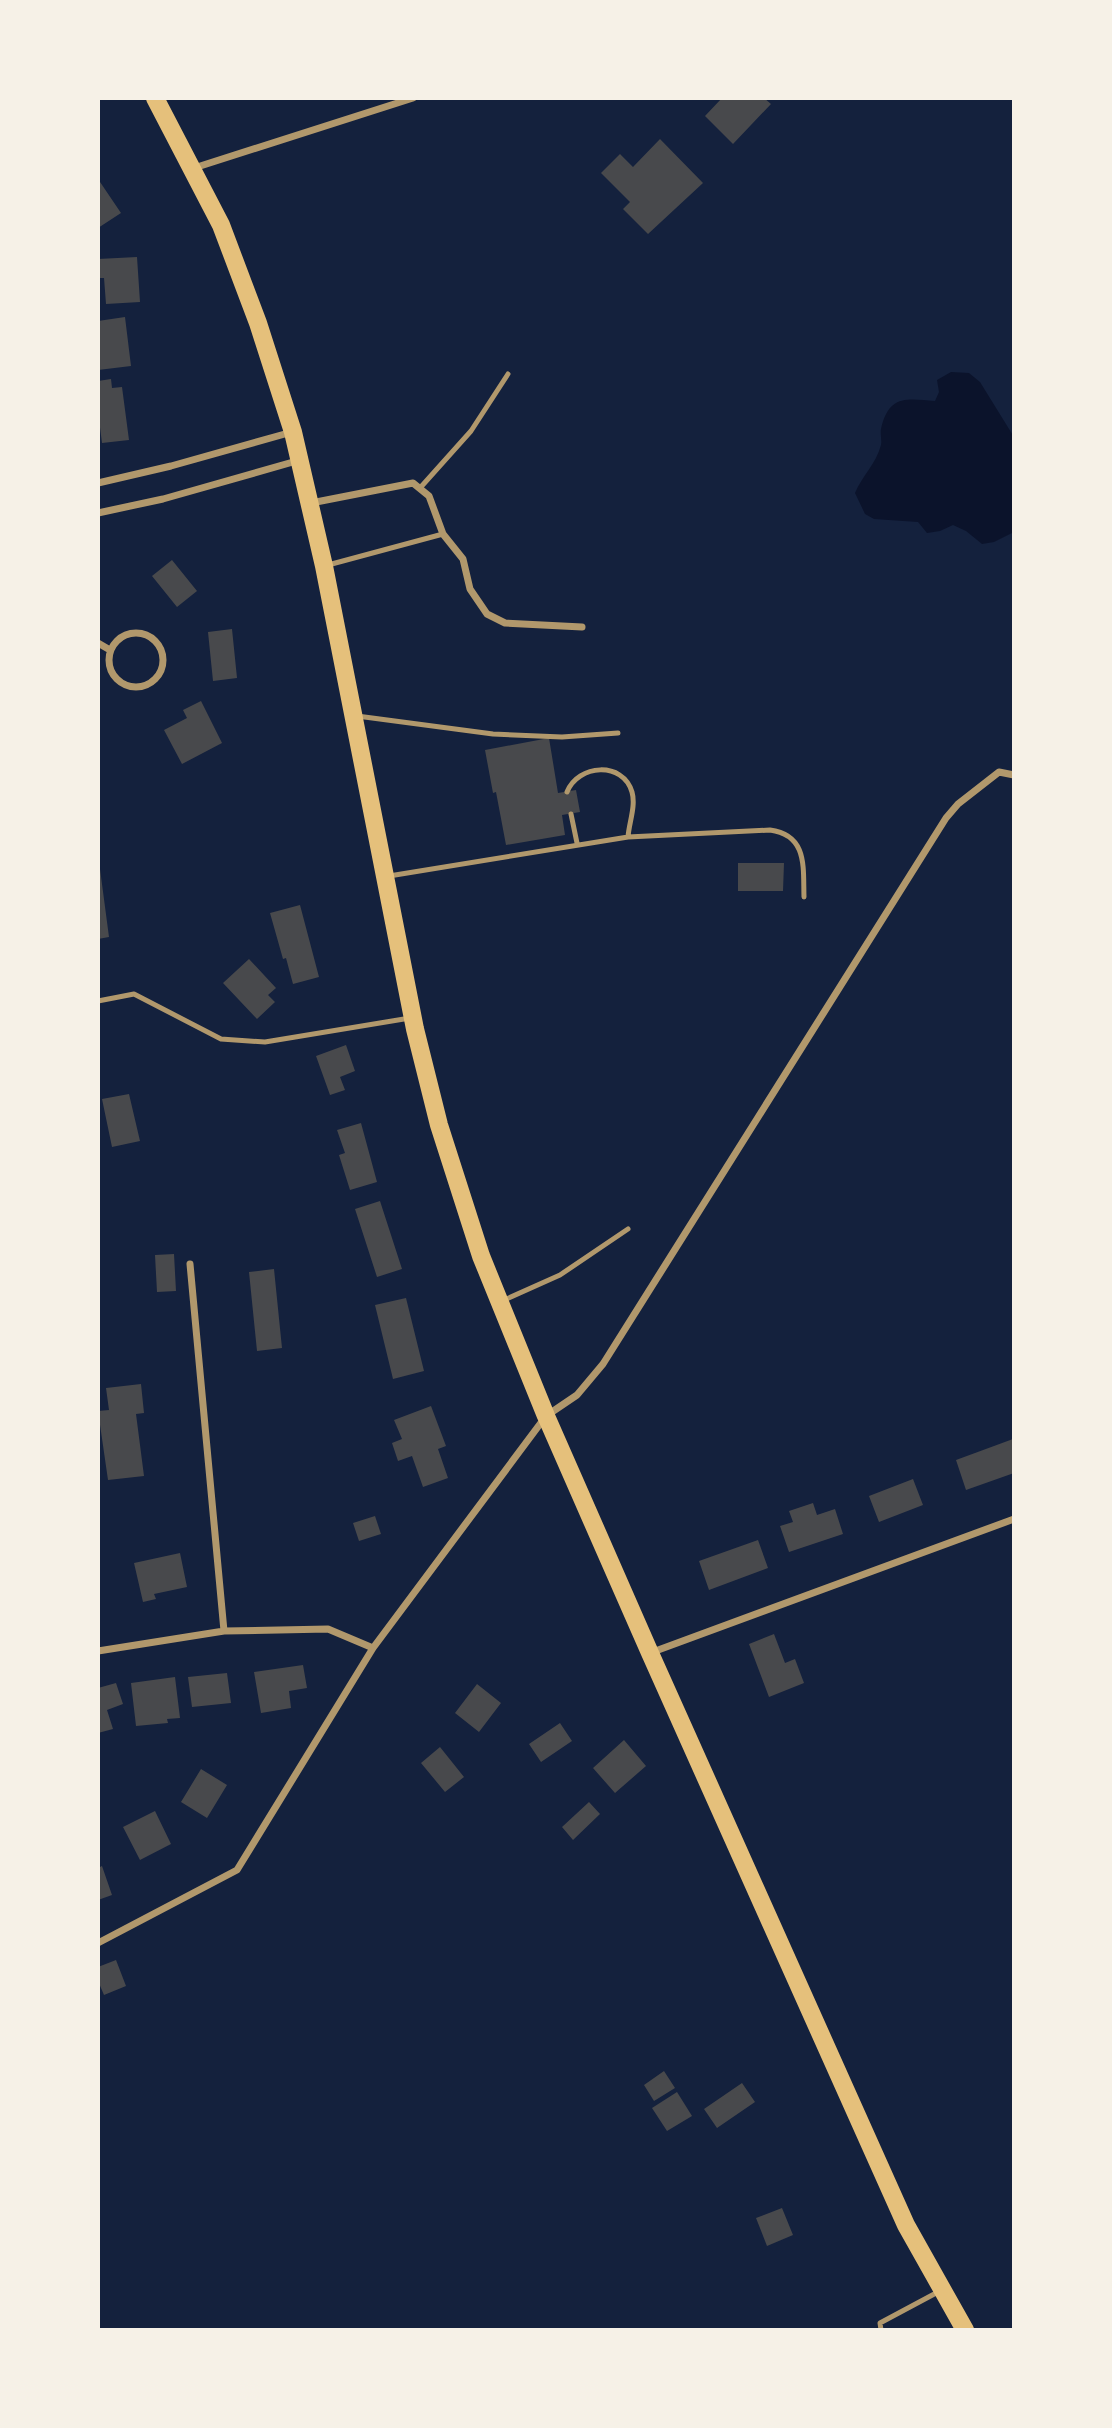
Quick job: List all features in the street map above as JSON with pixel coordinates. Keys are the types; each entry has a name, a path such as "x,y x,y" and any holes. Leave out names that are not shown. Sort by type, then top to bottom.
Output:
{"main road":[{"path":"155,98 221,225 272,364 292,432 311,503 413,1017 450,1163 499,1302 650,1653 906,2225 965,2330"}],"street":[{"path":"194,169 413,98"},
{"path":"98,483 171,466 292,432"},
{"path":"98,513 163,499 300,460"},
{"path":"311,503 414,483 429,496 443,534 463,559 470,589 487,614 505,624 582,627"},
{"path":"135,632 150,636 161,647 164,662 162,670 153,682 130,687 112,673 110,650 114,643 127,634 135,632"},
{"path":"98,643 110,650"},
{"path":"98,1943 237,1870 373,1648 546,1416 577,1395 609,1355 946,818 958,804 999,772 1014,775"},
{"path":"190,1264 224,1631"},
{"path":"650,1653 1014,1518"},
{"path":"98,1651 224,1631 328,1629 373,1648"}],"lane":[{"path":"420,488 471,431 508,374"},
{"path":"324,566 443,534"},
{"path":"353,716 493,734 562,737 618,733"},
{"path":"567,792 575,780 589,771 605,770 622,776 632,792 634,804 628,836"},
{"path":"571,814 577,844"},
{"path":"386,877 628,836 762,830 778,831 792,837 800,852 804,897"},
{"path":"98,1001 134,994 221,1039 265,1042 413,1017"},
{"path":"499,1302 560,1275 628,1229"},
{"path":"881,2330 880,2323 941,2291"}],"water":[{"path":"951,372 969,373 980,382 1014,437 1014,532 994,542 982,544 966,531 953,525 927,533 918,522 874,519 865,514 855,493 879,452 881,429 889,410 901,401 935,401 939,392 937,380"}],"building":[{"path":"722,98 764,98 771,104 733,144 705,116"},
{"path":"660,139 703,183 648,234 623,209 630,202 601,173 620,154 633,167"},
{"path":"98,179 121,213 98,228"},
{"path":"137,257 140,302 106,304 104,278 98,278 98,259"},
{"path":"125,317 131,366 98,370 98,321"},
{"path":"111,379 112,388 122,387 129,440 102,443 98,381"},
{"path":"172,560 197,591 177,607 152,576"},
{"path":"232,629 237,678 213,681 208,632"},
{"path":"201,701 222,743 182,764 164,730 187,718 183,710"},
{"path":"549,738 558,793 576,790 580,812 562,815 565,835 506,845 485,750"},
{"path":"738,863 784,863 783,891 738,891"},
{"path":"100,869 109,937 98,939 98,870"},
{"path":"300,905 319,977 293,984 270,913"},
{"path":"249,959 276,988 268,995 275,1002 257,1019 223,983"},
{"path":"346,1045 355,1071 340,1077 345,1090 330,1095 316,1056"},
{"path":"129,1094 140,1141 112,1147 102,1099"},
{"path":"361,1123 377,1182 350,1190 339,1155 345,1153 337,1130"},
{"path":"380,1201 402,1269 377,1277 355,1209"},
{"path":"174,1254 176,1291 157,1292 155,1255"},
{"path":"274,1269 282,1348 257,1351 249,1272"},
{"path":"406,1298 424,1371 393,1379 375,1305"},
{"path":"141,1384 144,1413 136,1414 144,1476 108,1480 98,1411 109,1410 106,1388"},
{"path":"431,1406 446,1446 438,1449 448,1478 423,1487 412,1456 398,1461 392,1443 402,1439 394,1420"},
{"path":"1013,1439 1014,1473 966,1490 956,1460"},
{"path":"913,1479 923,1505 879,1522 869,1496"},
{"path":"813,1503 817,1515 835,1509 843,1534 789,1552 780,1526 793,1522 789,1511"},
{"path":"375,1516 381,1534 359,1541 353,1523"},
{"path":"758,1540 768,1568 709,1590 699,1561"},
{"path":"180,1553 187,1587 154,1594 156,1599 143,1602 134,1563"},
{"path":"774,1634 785,1663 795,1659 804,1683 769,1697 749,1644"},
{"path":"303,1665 307,1688 289,1691 291,1708 261,1713 254,1672"},
{"path":"227,1673 231,1703 192,1707 188,1677"},
{"path":"175,1677 180,1718 167,1719 168,1723 136,1726 131,1683"},
{"path":"116,1683 123,1704 107,1710 113,1729 98,1733 98,1688"},
{"path":"477,1684 501,1703 479,1732 455,1713"},
{"path":"560,1723 572,1741 541,1762 529,1744"},
{"path":"624,1740 646,1766 615,1793 593,1768"},
{"path":"440,1747 464,1777 445,1792 421,1763"},
{"path":"201,1769 227,1785 207,1818 181,1802"},
{"path":"589,1802 600,1814 573,1840 562,1827"},
{"path":"155,1811 171,1844 140,1860 123,1827"},
{"path":"102,1866 112,1895 98,1900 98,1868"},
{"path":"116,1960 126,1986 104,1995 98,1981 98,1967"},
{"path":"664,2071 675,2088 654,2101 644,2085"},
{"path":"742,2083 755,2102 717,2128 704,2109"},
{"path":"677,2092 692,2116 667,2131 652,2108"},
{"path":"782,2208 793,2235 767,2246 756,2218"}]}
